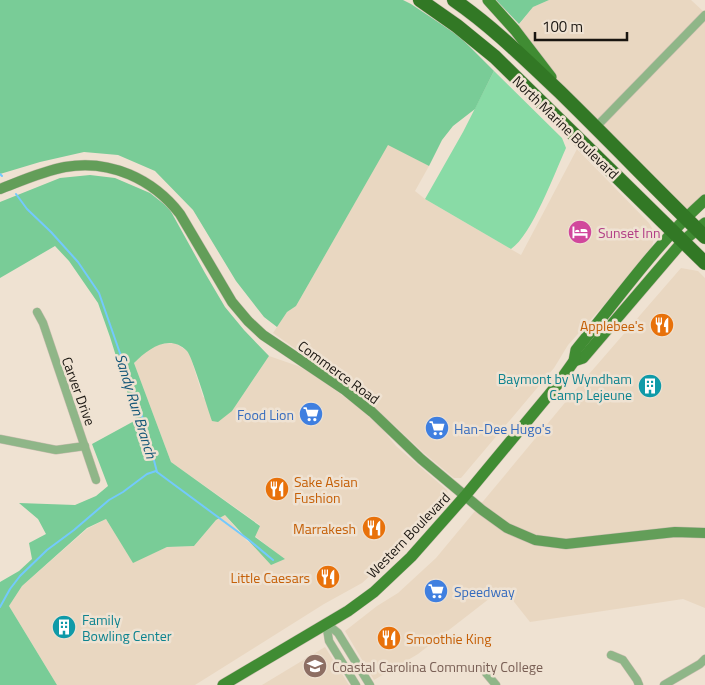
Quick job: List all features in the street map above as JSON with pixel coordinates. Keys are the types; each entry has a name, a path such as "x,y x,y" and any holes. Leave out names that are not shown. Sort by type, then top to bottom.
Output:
{"highway":[{"name":"North Marine Boulevard","path":"420,0 457,26 495,57 705,263"},
{"path":"454,0 512,46 572,105"},
{"name":"North Marine Boulevard","path":"572,105 685,218 703,230"}],"main road":[{"name":"North Marine Boulevard","path":"488,0 515,30 572,105"},
{"name":"Western Boulevard","path":"223,685 348,611 376,590 411,557 466,496 558,385 574,361 576,350 673,231 705,200"},
{"name":"Western Boulevard","path":"574,361 584,358 683,241 703,230"}],"street":[{"path":"596,127 705,15"},
{"name":"Commerce Road","path":"0,189 55,169 75,166 96,166 114,169 138,178 150,185 171,203 180,214 232,302 262,335 345,390 372,412 421,459 498,522 515,532 535,540 575,544 676,532 705,533"},
{"name":"Carver Drive","path":"37,312 43,323 96,480"},
{"path":"0,439 56,450 85,446"},
{"path":"326,623 329,641 356,685"},
{"path":"326,623 338,633 370,685"},
{"path":"611,655 622,660 639,685"},
{"path":"664,685 703,665"},
{"path":"486,673 496,685"}],"shaded area":[{"path":"549,0 691,0 705,13 705,200 685,217 596,127 515,30 533,7"},
{"path":"388,144 429,166 415,191 425,199 521,255 577,149 649,223 653,230 652,246 568,345 554,368 461,478 454,478 425,454 363,396 273,333 287,312 296,306"},
{"path":"681,268 698,271 705,278 705,608 683,599 530,622 503,588 418,654 374,680 345,631 377,606 398,593 436,558 583,381"},
{"path":"175,343 189,352 203,397 232,411 269,356 298,366 315,375 358,407 383,430 396,446 447,490 449,497 420,531 362,583 324,604 195,685 57,685 9,606 22,586 87,529 106,519 133,562 167,547 194,546 216,520 225,515 247,541 284,559 255,536 260,525 171,462 134,363 146,351 157,344"},
{"name":"Coastal Carolina Community College","path":"325,647 349,685 262,685"}],"green space":[{"path":"0,0 403,0 459,36 494,71 475,109 453,126 442,140 429,166 388,145 296,306 287,312 277,327 264,317 236,281 193,210 155,171 118,155 84,152 0,174"},
{"path":"496,0 549,0 533,7 519,24"},
{"path":"494,71 562,138 566,148 535,217 519,242 511,249 425,199 463,132"},
{"path":"90,175 115,178 150,193 169,208 225,307 269,356 232,411 218,422 212,421 189,355 180,346 173,343 159,345 152,348 134,363 171,462 260,526 255,537 285,559 271,565 225,515 216,520 194,546 167,547 133,563 106,519 87,528 22,586 9,606 57,685 0,685 0,582 19,571 32,559 29,543 46,534 38,519 19,503 75,505 96,496 108,486 92,444 136,420 98,303 69,261 55,246 0,278 0,202 60,178"}],"waterway":[{"name":"Sandy Run Branch","path":"16,194 27,209 78,262 99,293 144,422 157,472"},
{"name":"Sandy Run Branch","path":"0,607 20,576 47,550 109,500 147,474 156,471"},
{"path":"157,472 273,560"}],"place":[{"name":"Sunset Inn","path":"580,232"},
{"name":"Applebee's","path":"662,325"},
{"name":"Baymont by Wyndham Camp Lejeune","path":"650,386"},
{"name":"Food Lion","path":"311,414"},
{"name":"Han-Dee Hugo's","path":"437,428"},
{"name":"Sake Asian Fushion","path":"277,489"},
{"name":"Marrakesh","path":"374,528"},
{"name":"Little Caesars","path":"328,577"},
{"name":"Speedway","path":"436,591"},
{"name":"Family Bowling Center","path":"64,627"},
{"name":"Smoothie King","path":"389,638"},
{"name":"Coastal Carolina Community College","path":"315,666"}]}
